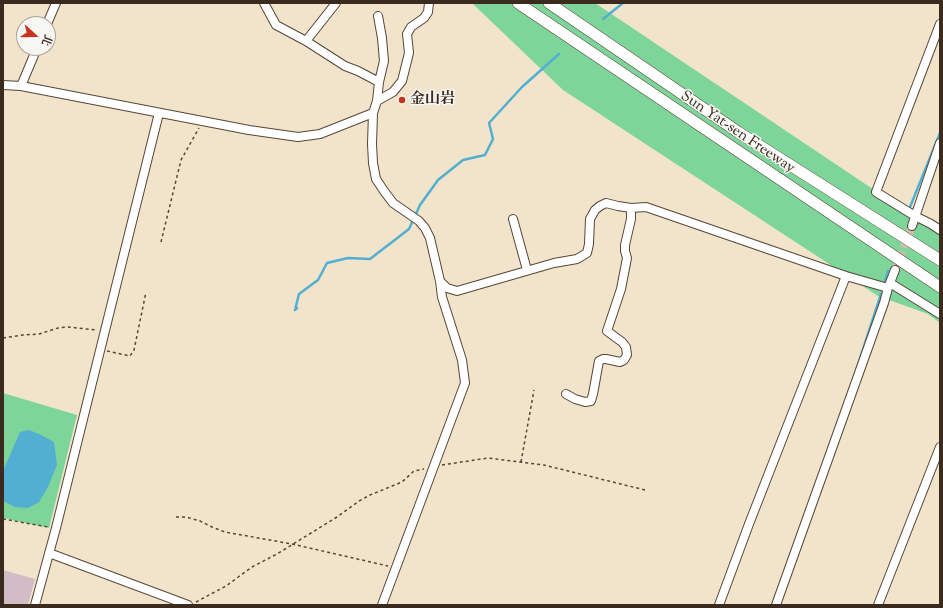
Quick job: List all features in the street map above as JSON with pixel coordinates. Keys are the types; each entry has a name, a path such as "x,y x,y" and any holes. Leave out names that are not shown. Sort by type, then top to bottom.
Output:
{"highway":[{"name":"Sun Yat-sen Freeway","path":"518,3 940,287"},
{"name":"Sun Yat-sen Freeway","path":"549,3 738,132 940,260"}],"street":[{"path":"50,16 56,3"},
{"path":"264,3 276,26 306,41 346,66 379,82"},
{"path":"306,41 336,3"},
{"path":"376,101 393,92 402,81 409,53 407,34 411,26 424,18 428,12 429,3"},
{"path":"378,16 384,61 373,113 372,144 373,163 376,178 393,203 419,221 425,228 430,238 440,281 442,297 462,360 465,383 382,605"},
{"path":"940,24 876,192 940,230"},
{"path":"21,86 34,56"},
{"path":"3,85 21,86 249,130 298,137 320,134 373,113"},
{"path":"35,605 56,528 159,113"},
{"path":"912,226 940,143"},
{"path":"440,281 447,288 457,291 527,270 577,259 587,253 589,244 590,219 595,210 606,203 632,208 646,207 846,276 889,286 940,314"},
{"path":"566,394 585,402 591,400 599,361 606,359 620,362 624,360 627,355 626,347 622,342 607,331 621,289 627,258 625,245 632,208"},
{"path":"513,219 527,270"},
{"path":"776,605 895,270"},
{"path":"719,605 752,516 846,276"},
{"path":"878,605 940,447"},
{"path":"49,553 192,603"}],"path":[{"path":"161,242 181,160 203,121"},
{"path":"100,349 124,356 130,356 134,350 146,292"},
{"path":"3,338 40,334 58,328 68,327 104,331"},
{"path":"521,462 534,390"},
{"path":"192,603 226,586 252,567 277,554 338,517 359,501 402,482 414,471 488,458 544,465 644,490"},
{"path":"176,517 186,517 200,521 225,532 292,544 395,568"},
{"path":"3,519 56,528"}],"shaded area":[{"path":"3,570 35,579 28,605 3,605"}],"green space":[{"path":"472,3 595,3 940,234 940,323 928,314 878,296 563,90"},
{"path":"3,393 77,415 49,528 3,518"}],"water":[{"path":"29,430 54,442 57,465 48,487 39,502 28,508 15,507 3,501 3,471 20,432"}],"waterway":[{"path":"603,19 623,3"},
{"path":"297,308 295,310 299,294 318,280 327,263 348,258 370,259 409,229 420,205 438,180 463,160 485,155 493,139 489,123 522,87 559,54"},
{"path":"910,207 940,133"},
{"path":"884,284 888,271"},
{"path":"856,371 881,294"}],"tunnel":[{"path":"895,270 912,226"}],"place":[{"name":"金山岩","path":"402,100"}]}
